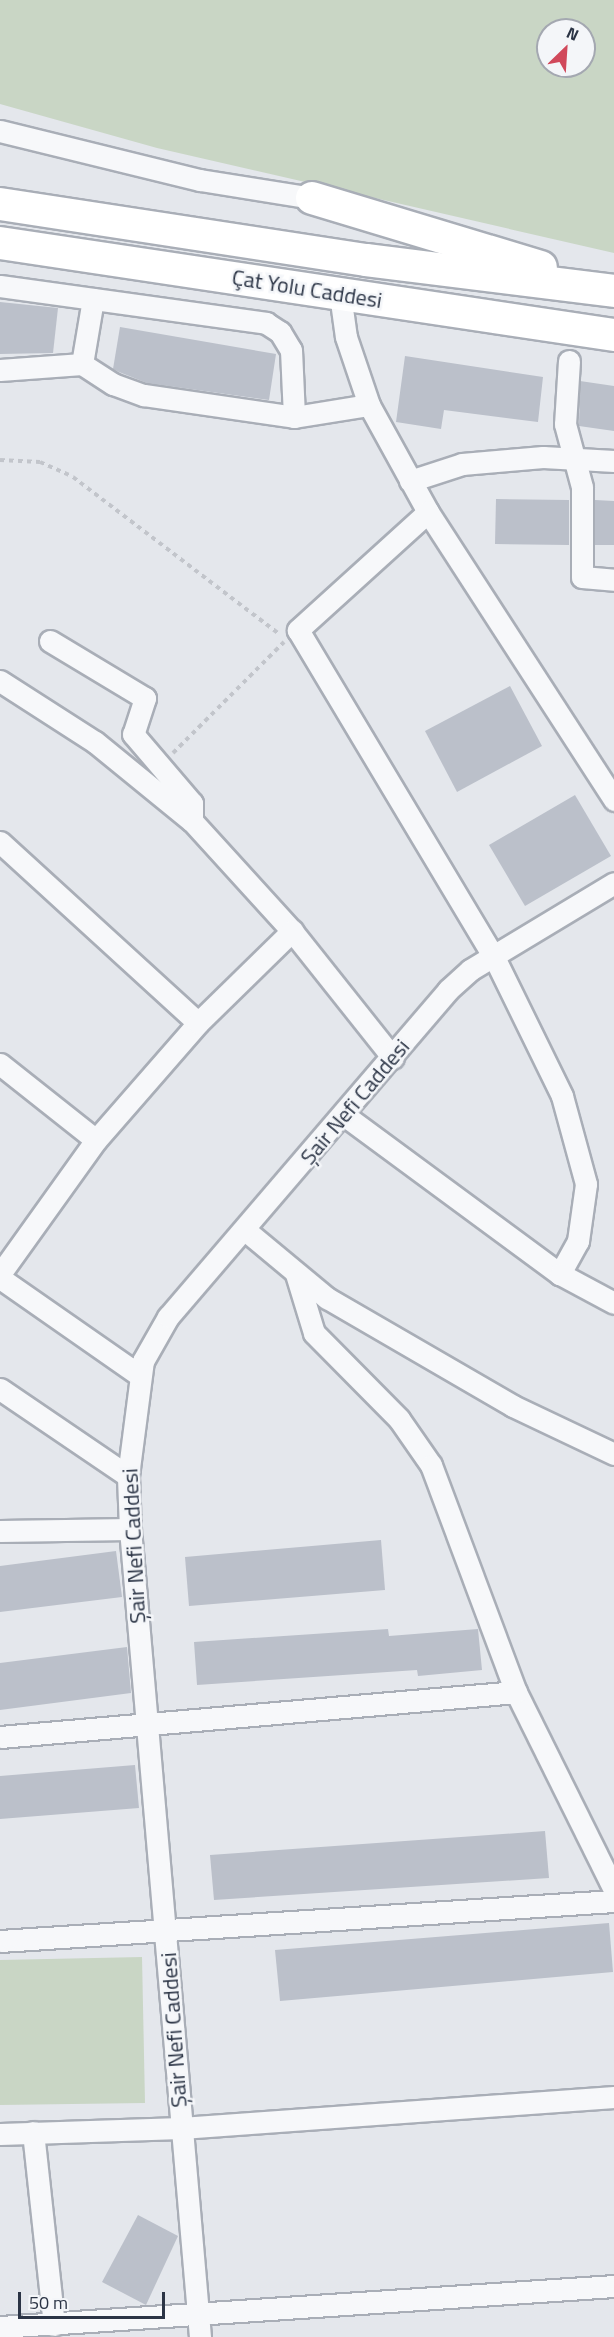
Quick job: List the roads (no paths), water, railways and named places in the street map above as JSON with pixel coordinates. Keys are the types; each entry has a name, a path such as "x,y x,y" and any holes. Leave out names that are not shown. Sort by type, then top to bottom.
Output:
{"highway":[{"path":"312,198 614,290"},
{"name":"Çat Yolu Caddesi","path":"0,204 366,260 614,290"},
{"name":"Çat Yolu Caddesi","path":"0,243 614,335"}],"street":[{"path":"0,130 200,180 312,198"},
{"path":"0,286 273,327 291,350 294,417"},
{"path":"340,294 346,337 369,405 410,481 614,800"},
{"path":"82,364 93,299"},
{"path":"569,361 565,424 582,487 582,577 614,580"},
{"path":"0,370 82,364 114,384 144,395 294,417 369,405"},
{"path":"410,481 462,464 575,456 614,461"},
{"path":"428,512 293,635 494,957 562,1096 583,1159 585,1213 578,1241 560,1274"},
{"path":"50,641 145,698 134,734 192,802 192,821"},
{"path":"1,688 95,742 192,821 292,931 393,1058"},
{"path":"0,842 198,1023"},
{"name":"Şair Nefi Caddesi","path":"200,2337 130,1529 128,1476 139,1376 159,1329 393,1058 448,990 494,957 614,883"},
{"path":"139,1376 0,1276 96,1140 198,1023 292,931"},
{"path":"0,1064 96,1140"},
{"path":"344,1114 560,1274 614,1303"},
{"path":"245,1230 327,1298 513,1406 614,1454"},
{"path":"296,1274 314,1333 399,1419 431,1465 516,1692 614,1889"},
{"path":"0,1389 128,1476"},
{"path":"0,1532 130,1529"},
{"path":"0,1737 516,1692"},
{"path":"0,1941 614,1901"},
{"path":"0,2134 181,2128 614,2097"},
{"path":"33,2132 54,2325"},
{"path":"0,2328 26,2331 54,2325 614,2286"}]}
